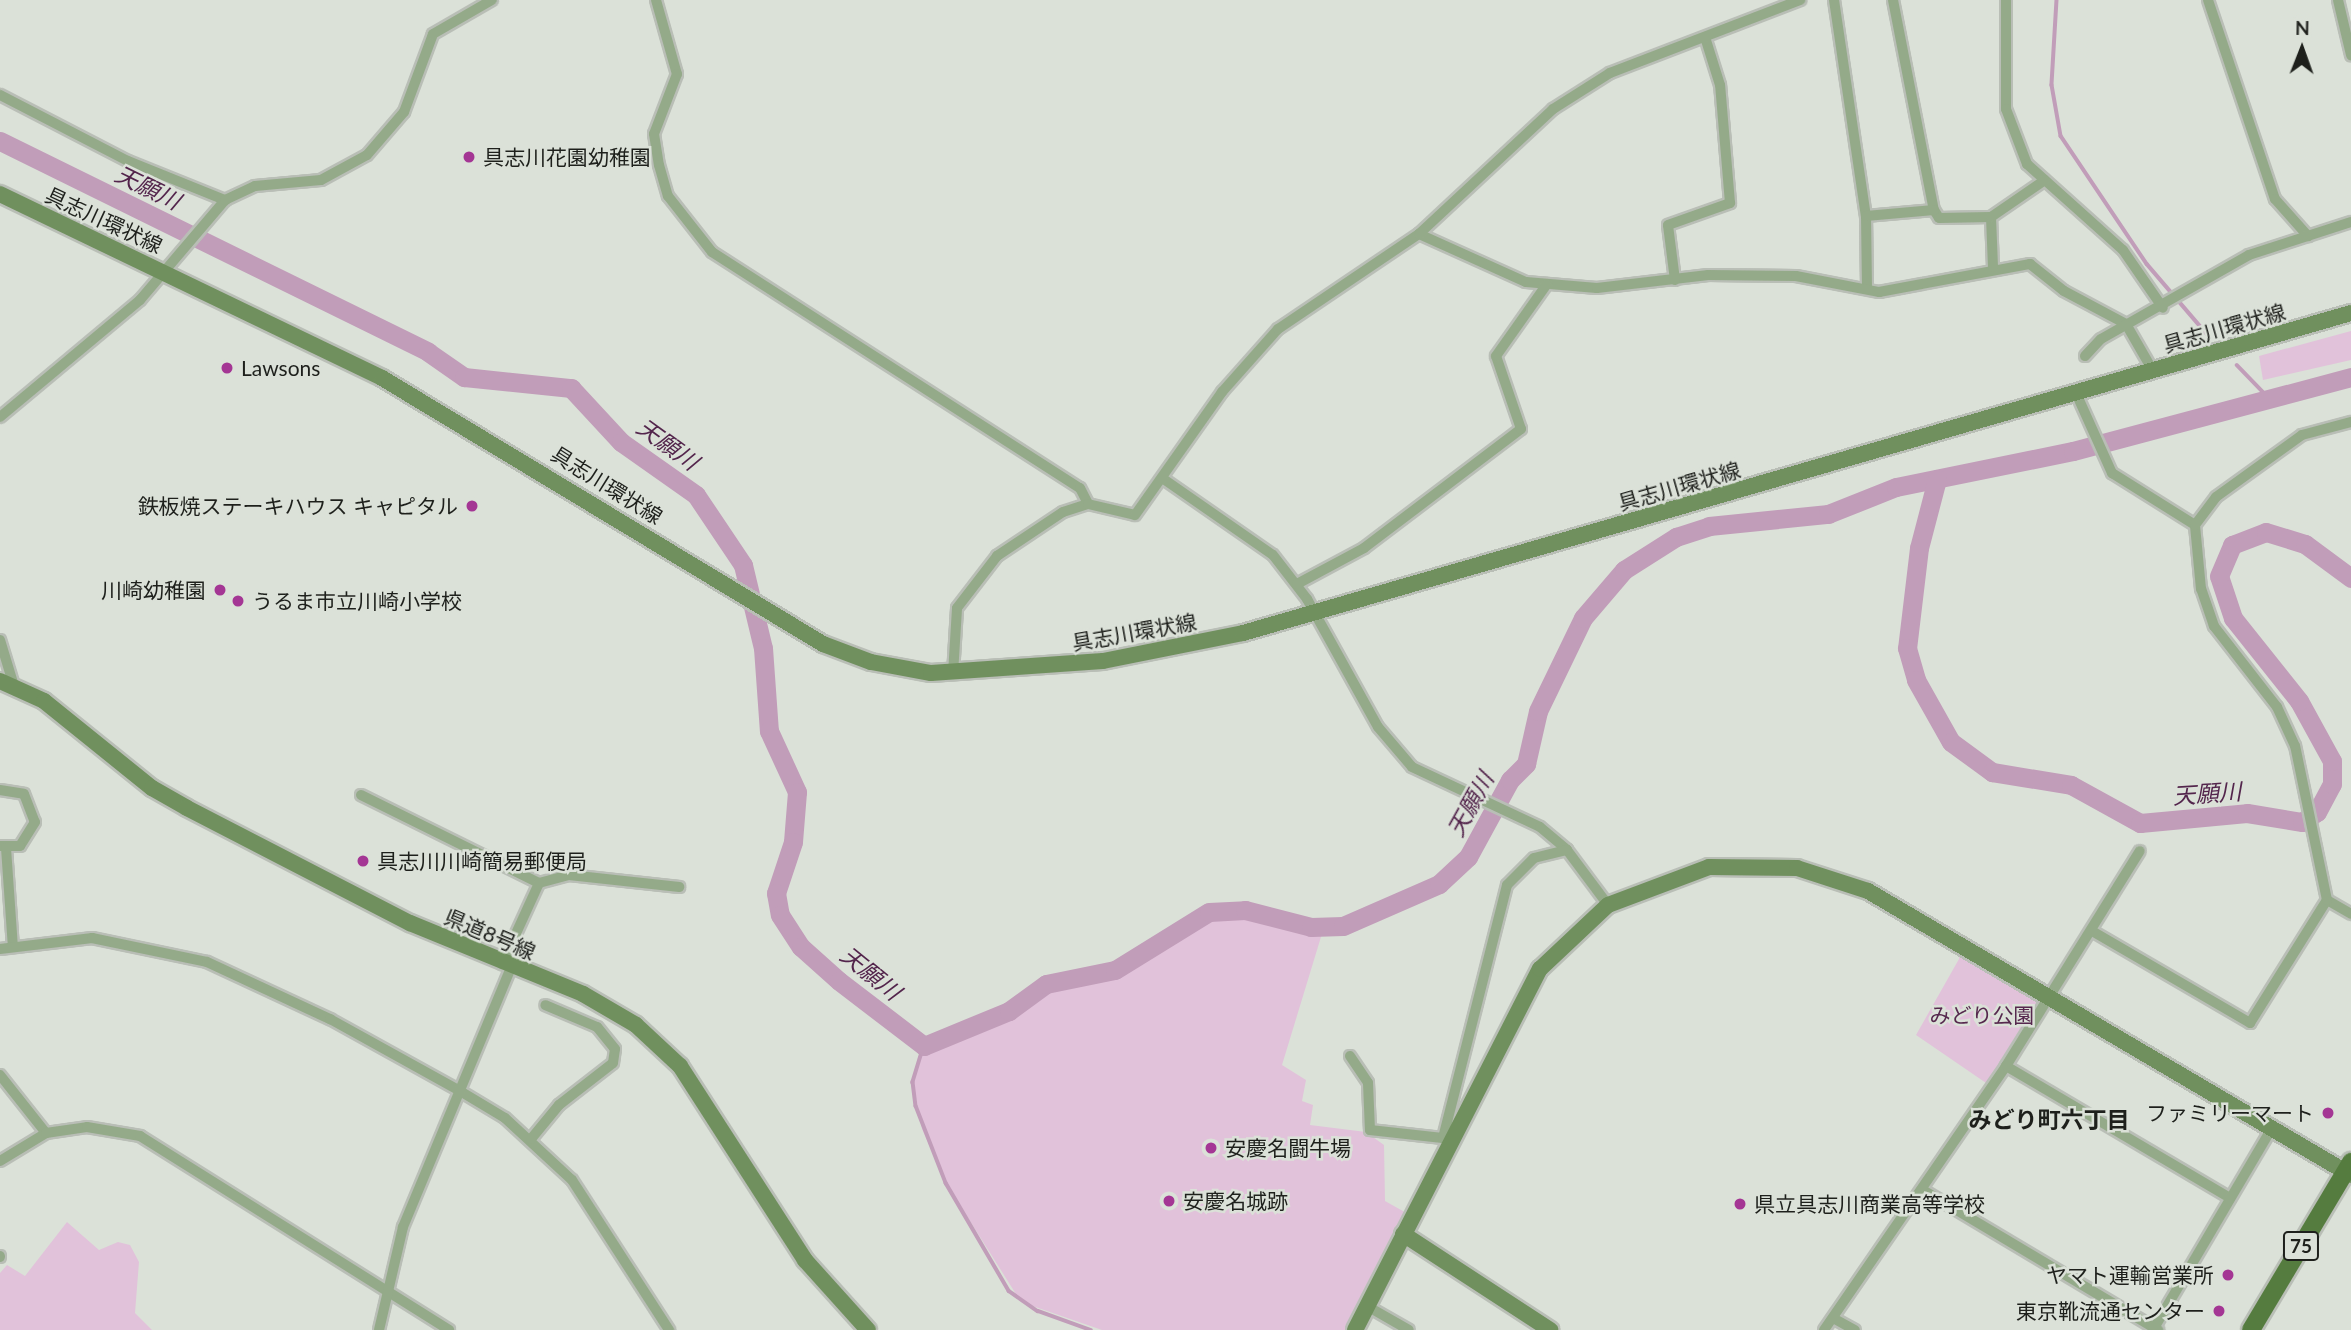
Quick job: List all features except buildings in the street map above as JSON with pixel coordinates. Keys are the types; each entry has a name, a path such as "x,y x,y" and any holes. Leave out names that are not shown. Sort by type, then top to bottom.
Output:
{"main road":[{"name":"具志川環状線","path":"0,194 164,272 473,428 799,629 871,662 953,674 1103,661 1316,613 2351,313"},
{"name":"県道8号線","path":"7,684 175,801 506,966 605,1005 680,1066 805,1260 862,1329"},
{"path":"1356,1330 1447,1140 1528,986 1552,954 1608,905 1709,867 1797,867 1868,891 2272,1128 2349,1170"},
{"name":"75","path":"2251,1330 2349,1170"},
{"path":"1403,1234 1550,1330"}],"street":[{"path":"0,417 140,300 225,200 255,186 321,180 367,155 404,112 433,34 492,0"},
{"path":"656,0 677,74 654,134 659,165 668,196 712,252 1080,488 1088,504"},
{"path":"953,674 957,608 997,556 1063,512 1088,504 1135,515 1165,480 1222,392 1278,329 1419,234 1553,109 1610,74 1800,0"},
{"path":"1834,0 1866,216 1867,288"},
{"path":"1893,0 1934,209 1939,218 1991,217 2045,180"},
{"path":"2006,0 2006,109 2027,164 2123,250 2163,308"},
{"path":"2208,0 2275,199 2308,236"},
{"path":"2338,0 2351,55"},
{"path":"1675,280 1668,225 1730,203 1720,85 1705,37"},
{"path":"0,95 128,161 225,200"},
{"path":"1866,216 1934,209"},
{"path":"1991,217 1993,267"},
{"path":"2085,356 2126,324 2163,308 2249,255 2351,222"},
{"path":"1419,234 1501,274 1547,284 1597,288 1675,280 1796,276 1879,292 1993,267 2030,264 2064,291 2126,324 2153,371"},
{"path":"1297,584 1364,548 1521,429 1496,356 1547,284"},
{"path":"2076,393 2112,473 2195,525"},
{"path":"2092,931 2250,1023 2327,900 2305,782 2277,707 2214,626 2201,589 2195,525 2216,497 2302,435 2351,422"},
{"path":"1165,480 1273,555 1316,613 1378,727 1412,766 1524,818 1567,850 1608,905"},
{"path":"0,640 7,684"},
{"path":"0,790 24,794 34,807 30,838 3,847 13,947"},
{"path":"361,795 539,883 569,875 679,887"},
{"path":"1350,1056 1368,1083 1370,1130 1447,1140 1507,884 1534,858 1567,850"},
{"path":"1824,1330 2006,1066 2140,851"},
{"path":"379,1330 403,1227 460,1091 539,883"},
{"path":"2327,900 2351,914"},
{"path":"0,949 92,938 208,962 330,1019 460,1091 531,1139 572,1180 670,1330"},
{"path":"531,1139 559,1105 612,1063 615,1049 597,1027 545,1005"},
{"path":"2006,1066 2230,1198"},
{"path":"0,1074 46,1133"},
{"path":"0,1161 46,1133 87,1127 140,1136 449,1330"},
{"path":"1923,1190 2155,1329 2272,1128"},
{"path":"1367,1306 1409,1330"},
{"path":"1833,1318 1855,1330"}],"green space":[{"path":"2351,331 2351,360 2263,380 2259,356"},
{"path":"1245,910 1324,927 1282,1065 1306,1080 1302,1101 1313,1105 1310,1125 1366,1132 1384,1145 1385,1201 1410,1215 1355,1330 1102,1330 1021,1302 946,1183 922,1129 913,1082 924,1046 1009,1011 1046,984 1132,961 1209,912"},
{"name":"みどり公園","path":"1960,944 2050,998 1989,1085 1916,1035 1959,959"},
{"path":"67,1222 99,1250 118,1242 130,1245 139,1262 135,1313 152,1330 0,1330 0,1273 7,1265 25,1276"}],"waterway":[{"path":"2057,0 2052,85 2061,136 2147,264 2207,334"},
{"name":"天願川","path":"0,141 428,352 464,377 571,388 621,442 696,495 743,565 763,648 769,731 797,792 793,842 776,893 780,915 801,947 839,981 924,1046 1009,1011 1046,984 1115,970 1209,912 1245,910 1311,927 1343,926 1439,884 1468,857 1510,780 1526,764 1538,711 1583,618 1624,570 1676,537 1709,526 1828,514 1896,487 2073,451 2351,377"},
{"path":"2237,365 2268,397"},
{"name":"天願川","path":"1937,479 1919,548 1907,648 1916,680 1951,742 1992,772 2071,785 2140,823 2247,813 2302,822 2317,812 2332,784 2332,761 2299,701 2233,618 2219,576 2232,545 2266,532 2305,544 2351,578"},
{"path":"924,1046 913,1082 916,1106 946,1183 1009,1291 1038,1311 1091,1330"}],"place":[{"name":"具志川花園幼稚園","path":"469,157"},
{"name":"Lawsons","path":"227,368"},
{"name":"鉄板焼ステーキハウス キャピタル","path":"472,506"},
{"name":"川崎幼稚園","path":"220,590"},
{"name":"うるま市立川崎小学校","path":"238,601"},
{"name":"具志川川崎簡易郵便局","path":"363,861"},
{"name":"ファミリーマート","path":"2328,1113"},
{"name":"安慶名闘牛場","path":"1211,1148"},
{"name":"安慶名城跡","path":"1169,1201"},
{"name":"県立具志川商業高等学校","path":"1740,1204"},
{"name":"ヤマト運輸営業所","path":"2228,1275"},
{"name":"東京靴流通センター","path":"2219,1311"}],"district":[{"name":"みどり町六丁目","path":"2049,1119"}]}
